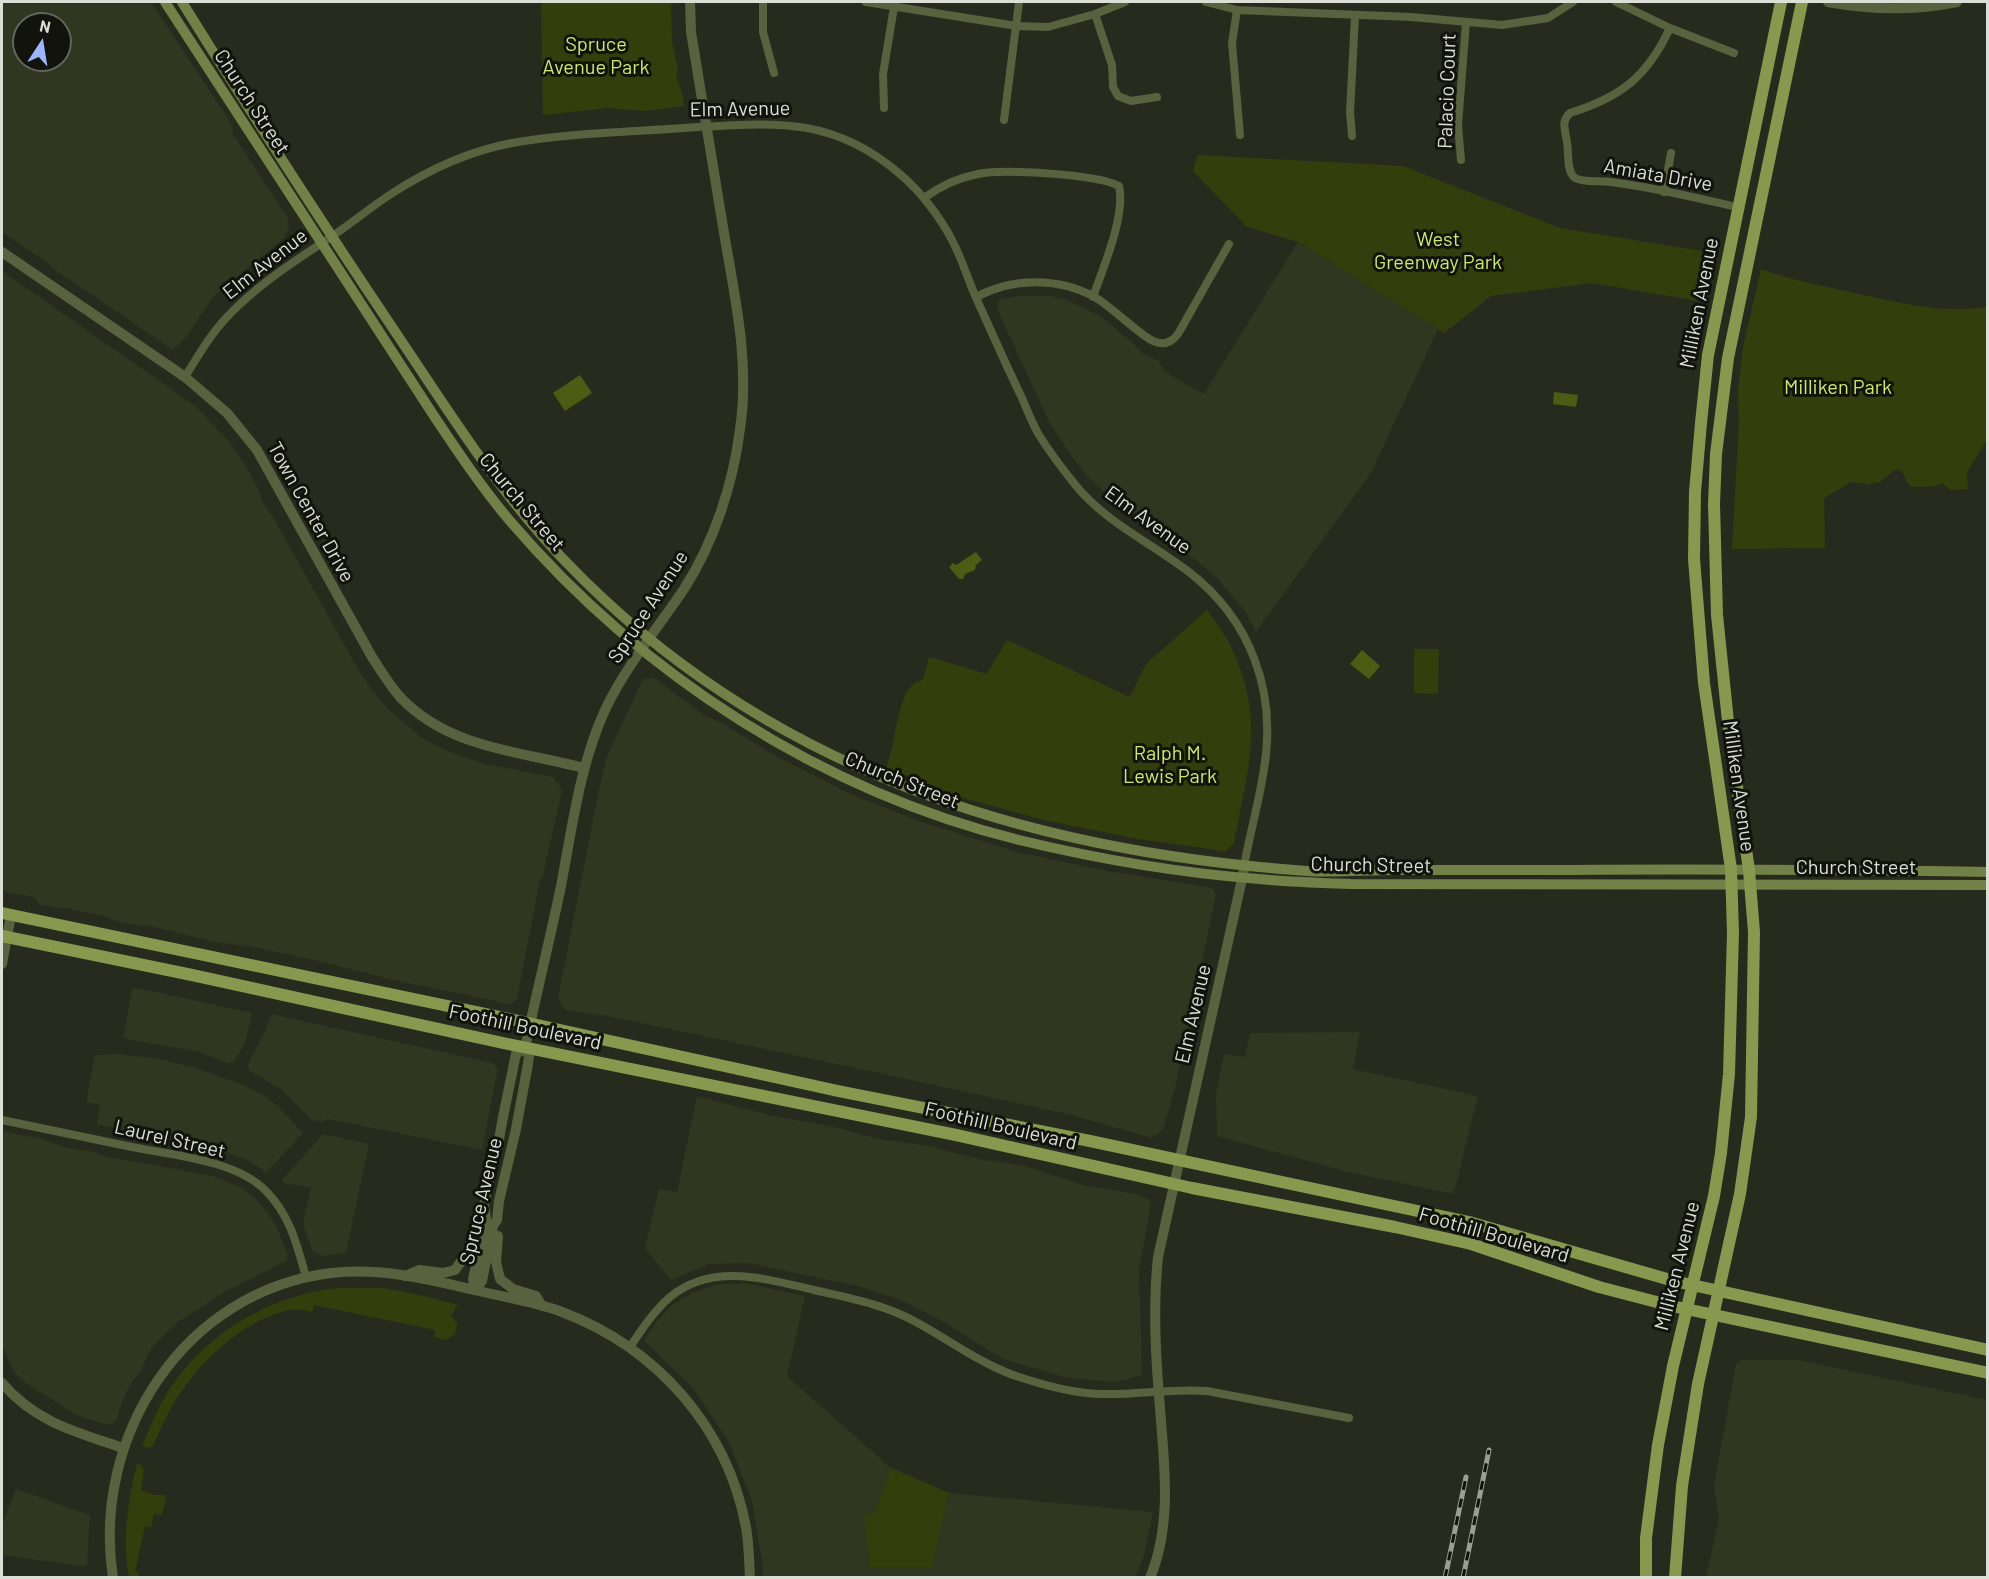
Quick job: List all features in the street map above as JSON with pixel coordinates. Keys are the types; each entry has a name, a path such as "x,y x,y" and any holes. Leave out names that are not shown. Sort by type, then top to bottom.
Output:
{"main road":[{"name":"Church Street","path":"165,2 467,465 508,519 579,594 640,649 679,680 765,737 820,766 867,788 960,823 1018,839 1152,866 1242,878 1351,884 1988,885"},
{"name":"Church Street","path":"182,2 471,447 521,512 565,561 608,603 648,639 713,688 772,724 873,775 970,811 1035,829 1157,854 1244,866 1315,871 1731,869 1988,872"},
{"name":"Milliken Avenue","path":"1646,1578 1646,1538 1658,1445 1686,1309 1714,1196 1721,1153 1732,1011 1731,869 1704,683 1694,559 1695,492 1705,376 1737,207 1781,2"},
{"name":"Milliken Avenue","path":"1675,1578 1682,1486 1698,1384 1740,1194 1751,1117 1754,932 1749,870 1717,615 1714,504 1716,454 1728,358 1802,2"},
{"path":"867,788 873,775"},
{"name":"Foothill Boulevard","path":"6,914 1489,1227 1693,1286 1988,1350"},
{"name":"Foothill Boulevard","path":"4,937 956,1135 1175,1184 1395,1227 1471,1244 1599,1287 1686,1309 1988,1373"}],"street":[{"name":"Spruce Avenue","path":"475,1290 482,1281 493,1226 497,1220 528,1064 529,1056 525,1047 584,768 606,709 640,649 685,587 705,549 719,517 728,488 741,428 743,356 691,33 690,2"},
{"path":"763,2 763,32 774,73"},
{"path":"866,2 1017,26 1048,27 1095,14 1125,2"},
{"path":"1004,120 1019,2"},
{"path":"1206,2 1237,10 1412,17 1502,26 1548,18 1573,2"},
{"path":"1299,13 1301,2"},
{"path":"1616,2 1670,28 1734,53"},
{"path":"1828,2 1861,8 1898,9 1958,2"},
{"path":"884,108 883,74 894,7"},
{"path":"1237,10 1233,43 1240,135"},
{"path":"1095,14 1112,65 1113,87 1118,96 1131,101 1157,97"},
{"path":"1352,136 1350,112 1355,16"},
{"name":"Palacio Court","path":"1461,160 1458,125 1466,23"},
{"name":"Amiata Drive","path":"1670,28 1652,62 1628,86 1609,98 1570,113 1565,118 1563,123 1570,172 1573,177 1579,179 1611,182 1737,207"},
{"name":"Elm Avenue","path":"185,377 206,343 226,318 248,297 290,264 389,195 436,167 467,155 521,142 607,132 778,123 812,127 848,140 873,154 902,175 924,198 951,237 1040,435 1074,483 1100,510 1131,534 1189,572 1207,588 1238,625 1257,662 1266,704 1268,735 1265,767 1162,1241 1155,1290 1154,1320 1165,1475 1165,1513 1161,1549 1150,1578"},
{"path":"1664,192 1671,153"},
{"path":"924,198 956,179 1004,171 1092,178 1119,186 1121,194 1119,214 1093,297"},
{"path":"976,297 1003,286 1019,283 1044,282 1069,287 1093,297 1154,342 1164,344 1172,342 1178,334 1229,244"},
{"name":"Town Center Drive","path":"2,252 185,377 227,413 257,450 372,657 401,698 428,720 467,741 584,768"},
{"path":"2,964 6,914"},
{"name":"Spruce Avenue","path":"475,1290 473,1280 486,1219 484,1205 497,1151 502,1117 516,1054 525,1047"},
{"name":"Laurel Street","path":"2,1120 214,1164 249,1179 265,1190 285,1215 295,1237 306,1277"},
{"path":"405,1276 419,1270 443,1274 455,1270 467,1253 484,1205"},
{"path":"497,1220 499,1227 496,1262 500,1279 513,1289 536,1296 542,1306"},
{"path":"113,1578 110,1548 111,1508 123,1448 151,1388 171,1360 195,1336 220,1316 246,1300 276,1286 306,1277 348,1272 405,1276 542,1306 578,1318 604,1330 630,1347 664,1374 692,1406 715,1441 733,1479 746,1528 750,1578"},
{"path":"630,1347 650,1318 671,1296 692,1284 717,1276 737,1275 882,1306 912,1320 982,1361 1020,1378 1059,1388 1101,1395 1190,1389 1349,1418"},
{"path":"4,1390 55,1424 123,1448"}],"shaded area":[{"path":"2,2 151,2 227,117 233,129 231,131 288,218 289,228 283,239 214,296 187,336 173,350 2,232"},
{"path":"1298,242 1438,329 1371,473 1256,632 1245,611 1218,579 1193,558 1133,518 1087,476 1050,424 997,309 999,300 1017,296 1050,296 1067,300 1100,316 1143,354 1159,361 1165,372 1204,394"},
{"path":"2,271 195,406 228,440 246,466 260,493 261,500 273,517 358,669 390,711 422,738 448,751 485,764 554,777 556,782 560,783 562,791 540,880 517,999 512,1004 506,1005 263,949 211,941 147,925 139,926 65,908 40,905 34,897 2,891"},
{"path":"580,375 592,393 565,411 553,393"},
{"path":"1554,392 1578,395 1576,407 1553,404"},
{"path":"976,552 982,560 976,565 975,570 965,574 963,579 959,579 949,567"},
{"path":"1362,650 1380,666 1369,679 1350,664"},
{"path":"654,678 704,715 724,724 772,754 848,793 919,821 1017,852 1107,871 1213,888 1216,895 1175,1088 1163,1130 1152,1138 1067,1114 884,1074 603,1015 565,1010 558,998 607,756 643,679"},
{"path":"133,987 252,1013 246,1041 234,1062 228,1063 199,1052 127,1039 123,1036"},
{"path":"271,1014 493,1063 498,1069 482,1150 333,1120 327,1119 323,1122 312,1120 281,1089 250,1071 247,1066 267,1028"},
{"path":"1360,1032 1353,1069 1478,1096 1453,1194 1344,1171 1217,1136 1216,1094 1224,1054 1245,1057 1250,1033"},
{"path":"116,1054 154,1058 192,1067 244,1085 278,1106 303,1133 266,1173 251,1162 227,1152 97,1124 100,1105 86,1102 95,1055"},
{"path":"697,1096 773,1116 834,1127 875,1138 928,1146 983,1160 1024,1166 1086,1186 1137,1194 1147,1198 1151,1204 1139,1270 1142,1375 1115,1382 1068,1378 1003,1359 942,1321 899,1299 858,1286 748,1263 709,1264 671,1280 645,1248 659,1189 677,1192"},
{"path":"2,1131 104,1156 213,1176 241,1187 259,1202 275,1223 287,1253 287,1261 226,1291 178,1322 149,1353 140,1372 129,1386 117,1420 113,1423 108,1425 78,1416 24,1382 14,1372 2,1345"},
{"path":"323,1134 369,1144 346,1253 322,1256 312,1251 303,1224 311,1188 284,1183 282,1180"},
{"path":"745,1283 805,1296 787,1376 891,1468 949,1493 1153,1512 1143,1559 1135,1577 762,1577 763,1568 752,1501 729,1442 693,1388 644,1341 657,1321 672,1305 692,1293 715,1285"},
{"path":"1741,1360 1799,1360 1987,1400 1987,1577 1706,1577 1719,1520 1714,1485 1736,1364"},
{"path":"16,1489 90,1515 87,1565 2,1555 2,1525"}],"green space":[{"name":"Spruce Avenue Park","path":"541,2 671,2 672,41 678,70 676,76 684,106 646,111 608,108 543,115"},
{"name":"West Greenway Park","path":"1198,155 1403,166 1560,228 1714,253 1704,302 1592,283 1491,296 1444,333 1298,242 1247,227 1193,171"},
{"name":"Milliken Park","path":"1761,269 1805,282 1918,306 1952,309 1987,307 1987,440 1967,472 1968,489 1950,490 1942,483 1931,487 1912,487 1902,471 1896,469 1880,482 1868,484 1851,482 1824,498 1825,548 1732,549 1739,421 1738,392 1743,347"},
{"name":"Ralph M. Lewis Park","path":"1207,610 1230,644 1242,675 1251,723 1248,769 1234,844 1225,852 1138,839 1044,820 963,798 886,768 904,699 914,684 923,680 929,657 987,674 1007,640 1130,697 1146,664"},
{"path":"1414,649 1439,649 1438,694 1414,693"},
{"path":"337,1288 384,1288 458,1305 451,1315 457,1324 455,1334 446,1340 434,1337 435,1330 314,1305 312,1312 292,1309 275,1314 248,1327 212,1355 180,1393 153,1446 150,1448 142,1446 160,1405 178,1377 215,1339 260,1310 285,1300"},
{"path":"137,1463 144,1470 141,1490 166,1497 162,1515 154,1514 151,1527 145,1526 135,1572 139,1574 138,1577 129,1577 126,1548 127,1520"},
{"path":"891,1468 949,1493 932,1567 870,1567 864,1516 875,1513"}],"railway":[{"path":"1463,1578 1489,1450"},
{"path":"1445,1578 1466,1477"}]}
